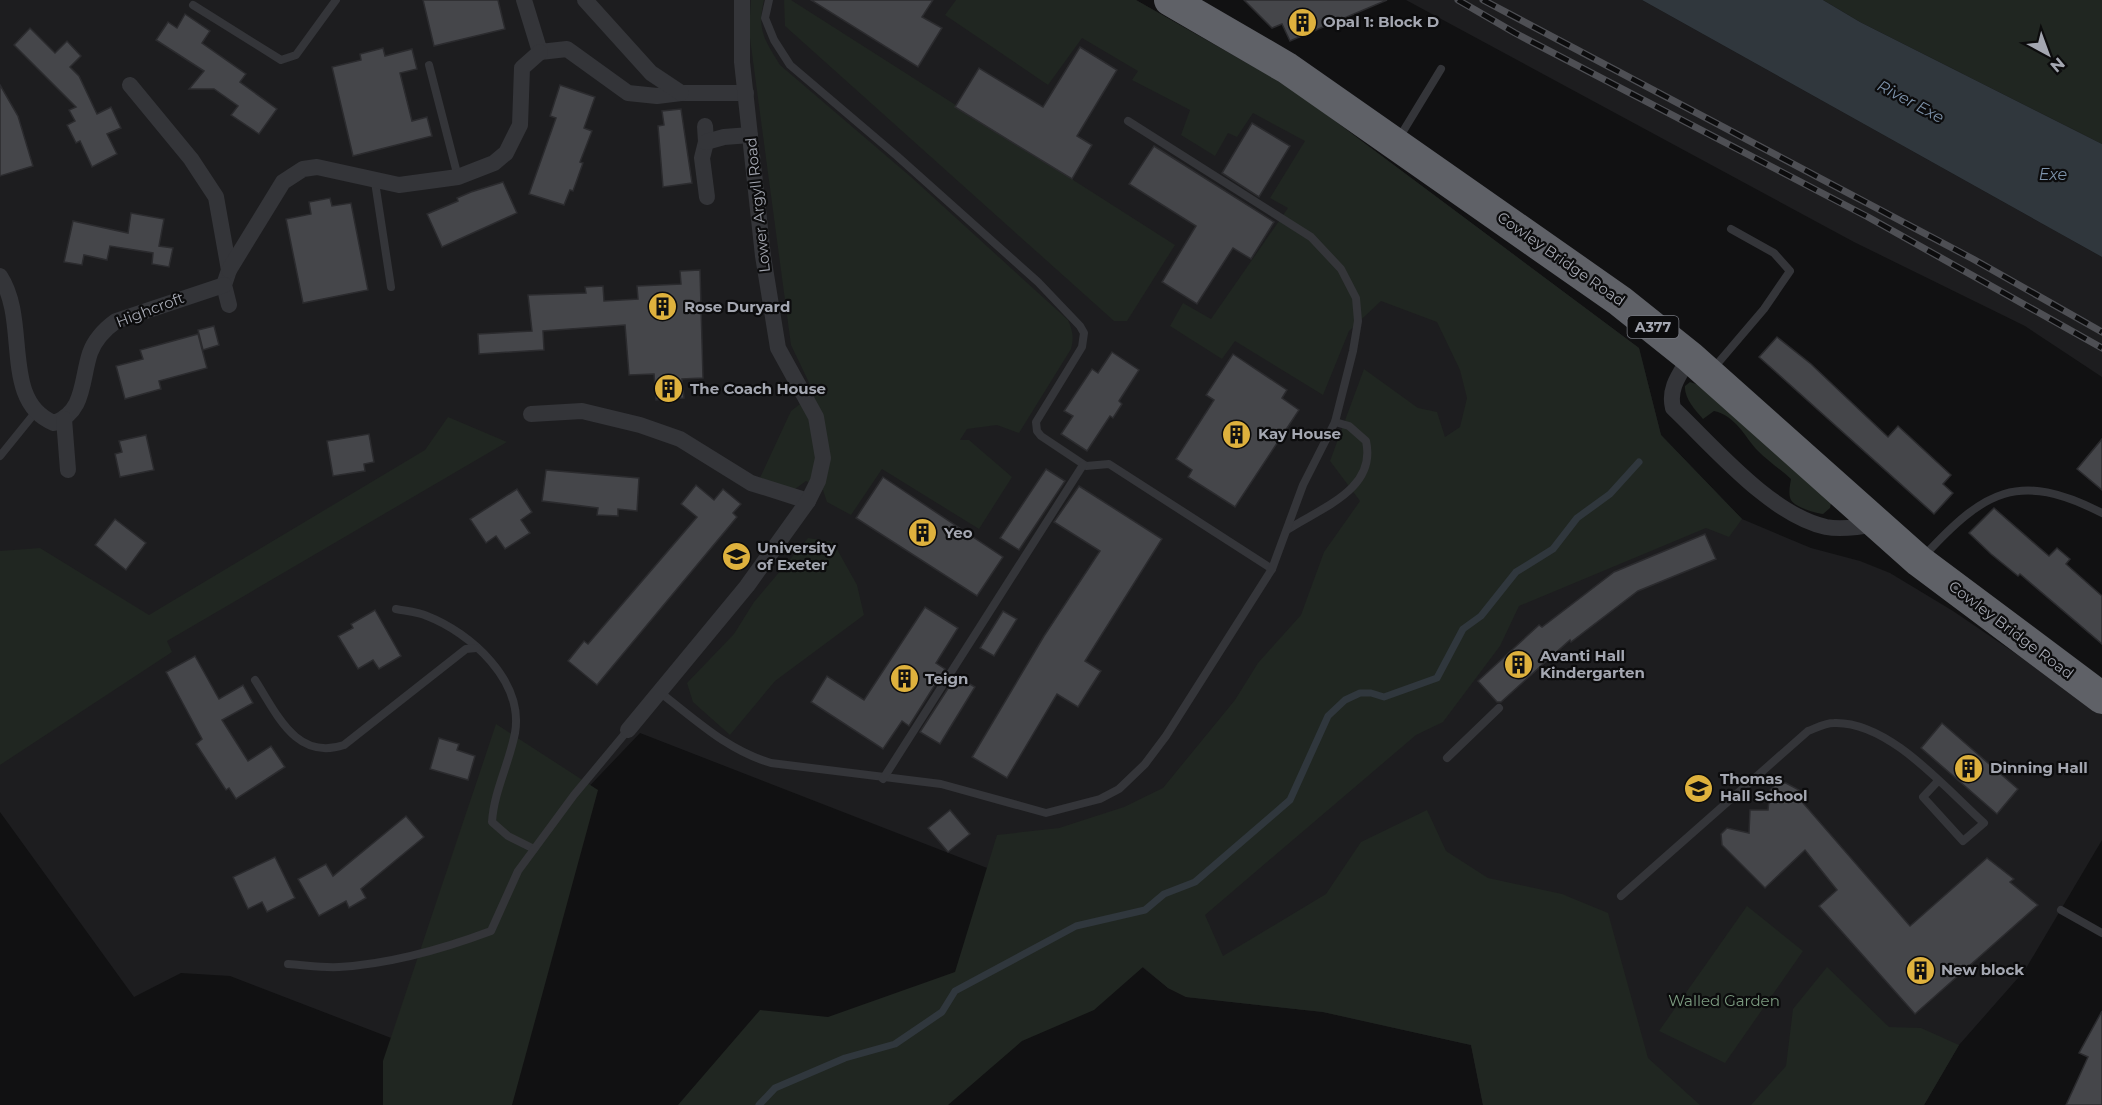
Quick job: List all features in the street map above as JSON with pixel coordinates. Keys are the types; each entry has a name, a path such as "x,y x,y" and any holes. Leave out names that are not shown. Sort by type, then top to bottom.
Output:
{"highway":[{"name":"Cowley Bridge Road","path":"1170,0 1287,68 1620,301 1699,366 1919,561 2102,698"}],"street":[{"path":"524,0 540,52"},
{"path":"585,0 651,73 681,93"},
{"name":"Lower Argyll Road","path":"628,730 747,586 808,501 819,481 823,458 822,440 816,417 778,348 763,256 742,62 742,0"},
{"path":"226,277 283,182 293,174 317,168 375,182 399,185 458,177 494,163 506,153 520,125 522,68 540,52 567,49 627,93 657,96 681,93 746,93"},
{"path":"130,85 191,159 216,197 229,305"},
{"path":"707,197 702,158 706,134 724,137 750,135"},
{"path":"0,276 11,309 13,376 19,396 34,414 54,423 64,419 68,470"},
{"name":"Highcroft","path":"64,419 76,406 90,352 104,330 116,321 226,277"},
{"path":"1699,366 1674,385 1671,398 1673,408 1773,502 1800,517 1827,527 1862,527 1877,524"},
{"path":"531,414 582,411 640,425 680,439 751,483 808,501"}],"lane":[{"path":"193,5 282,60 296,55 336,0"},
{"path":"769,0 765,18 774,40 790,65 1038,282 1080,326 1084,333 1082,347 1035,426 1041,436 1083,465 1109,464 1272,569"},
{"path":"429,65 458,177"},
{"path":"1395,143 1441,69"},
{"path":"658,691 728,746 771,763 941,784 1046,813 1100,799 1119,789 1159,745 1272,569 1303,484 1335,422 1358,321 1356,298 1341,269 1331,256 1296,226 1128,121"},
{"path":"375,182 391,287"},
{"path":"1699,366 1764,309 1791,271 1774,253 1731,229"},
{"path":"0,456 34,414"},
{"path":"1287,530 1347,492 1364,472 1368,461 1366,441 1349,426 1335,422"},
{"path":"883,778 1083,465"},
{"path":"1919,561 1946,531 1979,504 2010,491 2036,489 2071,497 2102,513"},
{"path":"396,609 434,619 451,627 502,674 513,693 516,708 515,731 495,796 492,822 508,836 534,849"},
{"path":"255,680 292,735 318,750 330,750 344,745 466,649 476,648"},
{"path":"1447,758 1499,708"},
{"path":"1621,896 1808,731 1832,723 1854,724 1881,733 1938,781 1984,823 1963,841 1923,797 1938,781"},
{"path":"288,964 337,967 376,962 410,956 491,931 518,871 574,795 628,730"},
{"path":"2061,910 2102,933"}],"shaded area":[{"name":"University of Exeter","path":"0,0 1136,0 1292,89 1639,348 1661,435 1742,519 1811,548 1860,561 1890,573 1953,611 2102,712 2102,840 2025,970 1959,1045 1924,1105 1483,1105 1471,1045 1323,1012 1186,997 1168,988 1126,954 1144,929 640,733 518,861 399,1041 230,976 181,973 134,997 0,812"},
{"path":"1406,0 1642,0 2102,257 2102,377 2025,326 1854,242"}],"green space":[{"path":"751,0 764,0 761,19 763,34 780,65 911,177 1068,320 1072,335 1071,349 1019,433 997,425 967,429 960,440 969,440 1012,477 979,529 882,469 851,515 827,502 823,490 806,481 791,492 759,480 791,411 814,393 791,345 749,31"},
{"path":"784,0 791,0 1175,245 1127,321 1114,321 785,26"},
{"path":"956,0 1136,0 1292,89 1639,348 1661,435 1742,519 1729,537 1706,528 1519,606 1500,646 1443,722 1416,735 1205,915 1223,956 1326,894 1361,842 1427,810 1446,851 1488,878 1562,894 1608,913 1648,1058 1700,1105 1483,1105 1471,1045 1323,1012 1186,997 1168,988 1143,967 1094,1010 1022,1041 948,1105 678,1105 760,1010 828,1017 955,972 997,835 1059,828 1124,807 1163,788 1235,700 1258,663 1301,615 1324,552 1360,501 1330,461 1364,369 1418,408 1437,412 1445,437 1460,427 1467,398 1460,370 1437,322 1381,301 1349,331 1323,395 1235,341 1222,359 1170,326 1183,303 1211,319 1288,208 1270,198 1305,141 1253,113 1237,137 1228,133 1215,156 1181,135 1190,110 1132,80 1138,71 1082,38 1048,85 945,15"},
{"path":"1823,0 2102,0 2102,144 1860,22"},
{"path":"1690,382 1699,385 1831,503 1830,508 1823,514 1793,503 1790,495 1791,479 1758,451 1734,422 1714,411 1703,419 1697,412 1685,390 1685,386"},
{"path":"448,417 507,442 167,641 172,652 0,765 0,551 40,548 149,615 425,450"},
{"path":"808,538 833,542 857,585 864,615 775,681 730,735 693,702 687,683 734,634 754,602"},
{"path":"496,724 598,790 512,1105 383,1105 383,1061"},
{"name":"Walled Garden","path":"1747,906 1803,951 1725,1063 1659,1031"},
{"path":"1827,967 1889,1027 1921,1028 1959,1045 1924,1105 1751,1105 1786,1066 1793,1009"}],"water":[{"name":"Exe","path":"1642,0 1823,0 1860,22 2102,144 2102,257"}],"building":[{"path":"423,0 498,0 505,29 434,46"},
{"path":"811,0 933,0 922,17 942,28 918,67"},
{"name":"Opal 1: Block D","path":"1244,0 1387,0 1290,41 1282,24 1272,28"},
{"path":"185,14 210,31 202,43 246,74 240,82 277,109 259,134 231,115 238,106 214,89 189,89 204,71 156,40 168,22 177,28"},
{"path":"30,28 55,53 67,41 81,56 70,67 79,76 97,114 111,107 121,128 107,134 117,154 92,167 80,141 76,143 67,125 75,121 69,110 76,107 14,45"},
{"path":"1080,47 1117,70 1077,136 1092,145 1072,179 955,107 979,68 1043,107"},
{"path":"383,48 385,56 412,49 417,69 400,73 412,121 427,117 432,136 353,156 332,67 361,60 360,54"},
{"path":"0,85 18,116 33,166 0,176"},
{"path":"560,85 595,97 584,128 592,131 580,162 583,163 573,191 570,190 564,205 529,194 556,118 550,116"},
{"path":"681,109 692,183 663,187 658,126 664,125 662,111"},
{"path":"1252,123 1290,146 1259,197 1222,173"},
{"path":"1154,146 1274,222 1251,259 1233,248 1197,304 1162,282 1196,226 1129,184"},
{"path":"503,182 517,213 442,247 427,214 458,201 457,198 471,192"},
{"path":"330,198 332,206 351,203 368,290 303,303 286,219 311,214 309,202"},
{"path":"131,213 164,219 159,246 173,248 169,267 152,264 153,253 110,246 107,260 84,255 82,265 64,262 73,221 128,233"},
{"path":"700,270 703,378 682,379 684,398 656,400 654,374 629,375 625,325 543,331 544,350 479,354 478,334 532,331 528,295 586,293 585,287 603,286 604,301 638,299 637,286 681,284 680,271"},
{"path":"214,326 219,345 203,350 198,330"},
{"path":"198,334 207,368 159,381 161,389 125,399 116,366 143,359 140,350"},
{"path":"1777,337 1811,364 1888,437 1898,426 1951,475 1943,484 1953,493 1934,514 1759,357"},
{"path":"1112,352 1139,370 1119,401 1122,404 1113,418 1110,416 1087,451 1061,434 1073,416 1064,411 1092,369 1098,373"},
{"name":"Kay House","path":"1233,354 1287,390 1282,398 1299,410 1235,507 1188,477 1192,470 1176,459 1214,400 1206,395"},
{"path":"369,434 374,462 364,464 365,471 333,476 327,441"},
{"path":"146,435 154,470 120,477 115,454 122,452 119,441"},
{"path":"2102,439 2102,490 2077,469"},
{"path":"1046,469 1065,481 1019,550 1000,538"},
{"path":"546,470 639,478 637,511 618,509 618,516 597,515 598,508 542,501"},
{"name":"Yeo","path":"883,477 1003,557 977,596 856,518"},
{"path":"696,485 714,500 723,489 741,504 733,513 737,517 597,685 568,661 584,641 588,644 697,517 681,504"},
{"path":"1079,486 1162,539 1085,661 1101,671 1078,707 1057,694 1007,778 972,757 1044,636 1100,551 1054,522"},
{"path":"517,489 532,512 521,520 530,533 505,549 496,536 486,543 470,519"},
{"path":"1994,508 2049,556 2057,548 2070,559 2066,564 2102,596 2102,644 2020,574 2018,576 1991,554 1969,533"},
{"path":"115,519 146,543 126,570 95,545"},
{"path":"1705,534 1716,559 1638,591 1571,642 1570,640 1501,702 1497,702 1478,681 1539,625 1542,627 1614,572"},
{"name":"Teign","path":"925,607 958,628 936,663 945,669 909,726 902,721 883,749 811,702 827,676 864,700"},
{"path":"375,610 401,656 379,669 373,660 358,669 338,636 353,628 351,624"},
{"path":"1003,611 1017,619 994,656 980,648"},
{"path":"195,656 219,699 243,685 253,703 222,720 248,761 271,746 285,767 236,799 229,788 226,790 196,744 202,739 166,672"},
{"path":"956,676 975,687 940,744 920,732"},
{"name":"Dinning Hall","path":"1942,723 2018,789 1997,814 1921,748"},
{"path":"439,738 459,744 457,750 475,756 468,780 430,769"},
{"name":"New block","path":"1777,783 1786,783 1799,790 1803,803 1910,926 1987,858 2014,879 2010,882 2038,905 1915,1014 1819,906 1837,890 1805,850 1765,888 1722,845 1721,834 1727,828 1749,833 1750,810 1768,810 1770,790"},
{"path":"950,810 970,834 948,852 928,828"},
{"path":"406,816 424,837 361,889 366,898 349,908 346,901 319,916 298,879 326,864 333,876"},
{"path":"275,857 295,898 267,912 262,902 248,909 233,877"},
{"path":"2102,1011 2102,1105 2066,1105 2088,1057 2079,1053"}],"waterway":[{"path":"759,1105 775,1088 845,1058 895,1044 942,1012 955,991 1076,926 1145,910 1164,894 1195,882 1290,800 1328,716 1345,700 1360,693 1371,693 1384,697 1437,678 1463,629 1481,616 1516,572 1553,549 1577,518 1610,494 1639,462"}],"railway":[{"path":"1458,0 1515,33 1868,217 2102,348"},
{"path":"1483,0 1973,259 2102,332"}],"place":[{"name":"Opal 1: Block D","path":"1302,22"},
{"name":"Rose Duryard","path":"663,307"},
{"name":"The Coach House","path":"669,389"},
{"name":"Kay House","path":"1237,434"},
{"name":"Yeo","path":"923,533"},
{"name":"University of Exeter","path":"736,557"},
{"name":"Avanti Hall Kindergarten","path":"1519,665"},
{"name":"Teign","path":"904,679"},
{"name":"Dinning Hall","path":"1969,768"},
{"name":"Thomas Hall School","path":"1699,788"},
{"name":"New block","path":"1920,970"}],"water label":[{"name":"River Exe","path":"1911,101"}]}
